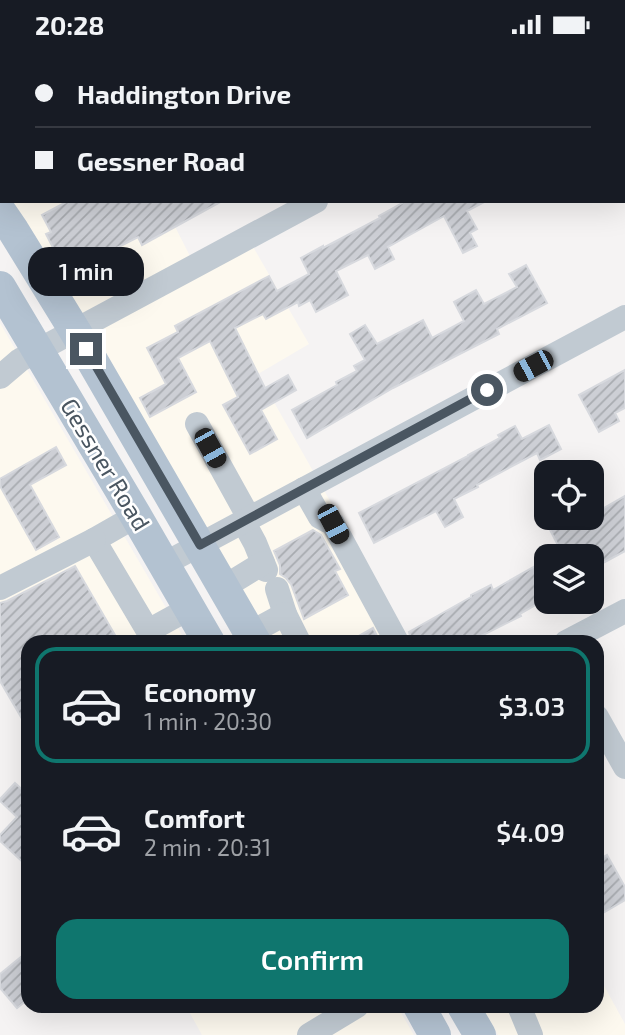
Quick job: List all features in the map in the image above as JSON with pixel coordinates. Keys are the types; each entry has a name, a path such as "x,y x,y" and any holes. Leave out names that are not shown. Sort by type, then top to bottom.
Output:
{"main road":[{"name":"Gessner Road","path":"0,211 75,331 251,635"},
{"name":"Gessner Road","path":"0,287 205,635"},
{"path":"467,1013 480,1035"}],"street":[{"path":"0,377 20,360 312,203"},
{"path":"164,564 625,317"},
{"path":"197,424 246,520 296,635"},
{"path":"304,489 320,517 333,524 393,635"},
{"path":"0,588 136,516"},
{"path":"94,540 148,631 190,608"},
{"path":"224,587 269,574"},
{"path":"579,635 625,611"},
{"path":"257,635 285,614"},
{"path":"604,730 625,767"},
{"path":"309,1035 346,1013"},
{"path":"522,1013 531,1035"}],"shaded area":[{"path":"9,203 163,203 195,266 248,238 309,344 258,374 406,635 265,635"},
{"path":"0,323 182,635 21,635 21,651 0,679"},
{"path":"604,986 625,1024 625,1035 498,1035 485,1013 604,1013"},
{"path":"190,1013 401,1013 414,1035 202,1035"}],"building":[{"path":"64,203 218,203 142,245 138,237 105,254 112,267 86,281 77,265 65,271 46,234 51,232 42,215"},
{"path":"402,203 482,203 467,211 477,229 470,233 477,246 463,253 444,216 388,247 394,259 375,269 368,255 336,271 348,295 316,312 310,300 299,306 298,302 266,319 263,314 235,328 265,388 288,375 296,390 261,410 277,439 250,454 223,405 238,397 210,341 178,358 196,392 150,417 140,398 166,384 147,348 178,332 175,326 269,276 277,291 309,274 301,258 380,218 379,216"},
{"path":"526,265 547,303 497,329 499,334 393,388 307,438 292,410 357,371 354,366 365,360 350,334 365,325 377,344 423,320 432,338 464,321 454,302 476,290 484,304 517,287 509,274"},
{"path":"625,370 625,408 615,413 619,421 599,432 579,395"},
{"path":"549,425 561,449 540,460 537,453 454,499 463,517 445,527 436,511 374,543 359,513 468,456 515,426 522,439"},
{"path":"56,447 66,465 30,485 59,537 36,550 0,486 0,479"},
{"path":"625,496 625,551 604,562 604,544 557,544 550,530 604,530 604,508"},
{"path":"313,530 321,535 340,569 335,571 348,595 304,619 291,584 280,574 280,565 274,551"},
{"path":"75,566 115,635 21,635 21,717 0,681 0,603"},
{"path":"534,567 534,606 520,614 521,616 483,635 410,635 409,632 491,585 493,590"},
{"path":"373,628 376,635 360,635"},
{"path":"15,783 21,789 21,860 0,841 0,835 17,817 0,799"},
{"path":"607,855 625,887 625,900 604,912 604,857"},
{"path":"21,957 21,1005 17,1008 0,988 0,974"}],"route":[{"path":"86,349 200,545 487,390"}]}
